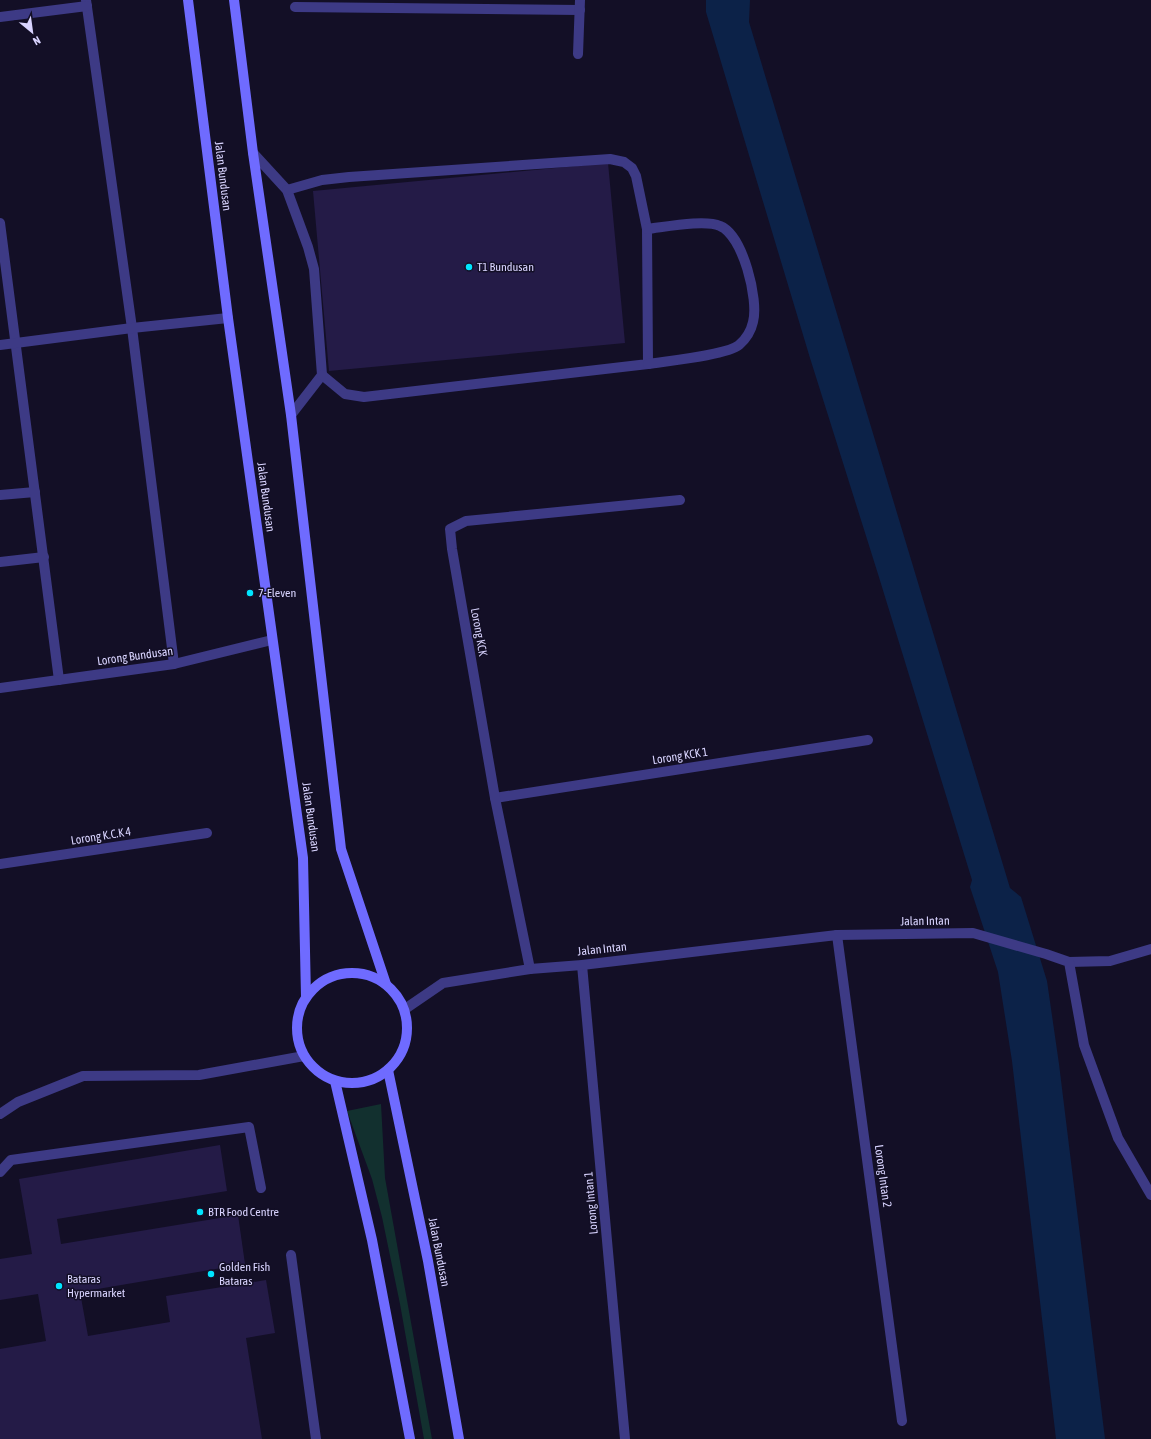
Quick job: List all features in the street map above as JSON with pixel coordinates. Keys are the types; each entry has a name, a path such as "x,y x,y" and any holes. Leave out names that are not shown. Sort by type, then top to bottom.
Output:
{"main road":[{"name":"Jalan Bundusan","path":"188,0 228,318 303,858 306,998"},
{"path":"234,0 253,153 291,415 341,849 386,984"},
{"path":"352,972 370,975 386,984 397,995 404,1009 408,1026 406,1042 399,1057 388,1070 372,1080 353,1083 335,1081 322,1075 304,1056 298,1041 296,1026 299,1011 306,998 318,984 334,975 352,972"},
{"name":"Jalan Bundusan","path":"388,1070 428,1261 459,1439"},
{"path":"335,1081 372,1240 410,1439"}],"street":[{"path":"0,17 86,3 132,328 174,664"},
{"path":"295,7 580,5 578,54"},
{"path":"253,153 287,190 308,247 314,269 322,375 291,415"},
{"path":"287,190 322,180 349,177 610,159 624,162 632,168 636,176 648,229 648,364"},
{"path":"0,223 60,680"},
{"path":"322,375 345,394 364,397 648,364 726,351 739,345 749,334 754,321 754,304 751,282 743,257 734,238 720,226 700,223 648,229"},
{"path":"0,345 132,328 228,318"},
{"path":"0,495 35,492"},
{"name":"Lorong KCK","path":"530,968 495,798 453,557 450,529 466,521 680,500"},
{"path":"0,562 44,557"},
{"name":"Lorong Bundusan","path":"0,688 174,664 272,640"},
{"name":"Lorong KCK 1","path":"495,798 868,740"},
{"name":"Lorong K.C.K 4","path":"0,864 207,833"},
{"name":"Jalan Intan","path":"404,1009 443,983 530,968 582,965 837,935 973,933 1069,962"},
{"name":"Lorong Intan 2","path":"837,935 902,1421"},
{"path":"1151,949 1110,960 1069,962 1084,1045 1118,1138 1151,1195"},
{"name":"Lorong Intan 1","path":"582,965 625,1439"},
{"path":"0,1114 18,1102 83,1076 199,1075 304,1056"},
{"path":"0,1172 10,1160 249,1126 261,1188"},
{"path":"291,1255 316,1439"}],"green space":[{"path":"381,1104 385,1178 432,1439 424,1439 400,1304 382,1217 372,1179 347,1111"}],"water":[{"path":"706,0 750,0 749,22 1010,888 1021,897 1047,981 1059,1064 1105,1439 1056,1439 1012,1061 998,972 970,887 972,880 810,358 706,12"}],"building":[{"name":"T1 Bundusan","path":"608,163 625,343 329,371 313,191"},
{"name":"Bataras Hypermarket","path":"220,1145 227,1191 57,1219 61,1244 238,1215 245,1264 80,1292 88,1336 170,1322 166,1296 266,1280 275,1333 246,1338 262,1439 0,1439 0,1349 46,1341 38,1294 0,1300 0,1259 32,1254 19,1179"}],"place":[{"name":"T1 Bundusan","path":"469,267"},
{"name":"7-Eleven","path":"250,593"},
{"name":"BTR Food Centre","path":"200,1212"},
{"name":"Golden Fish Bataras","path":"211,1274"},
{"name":"Bataras Hypermarket","path":"59,1286"}]}
